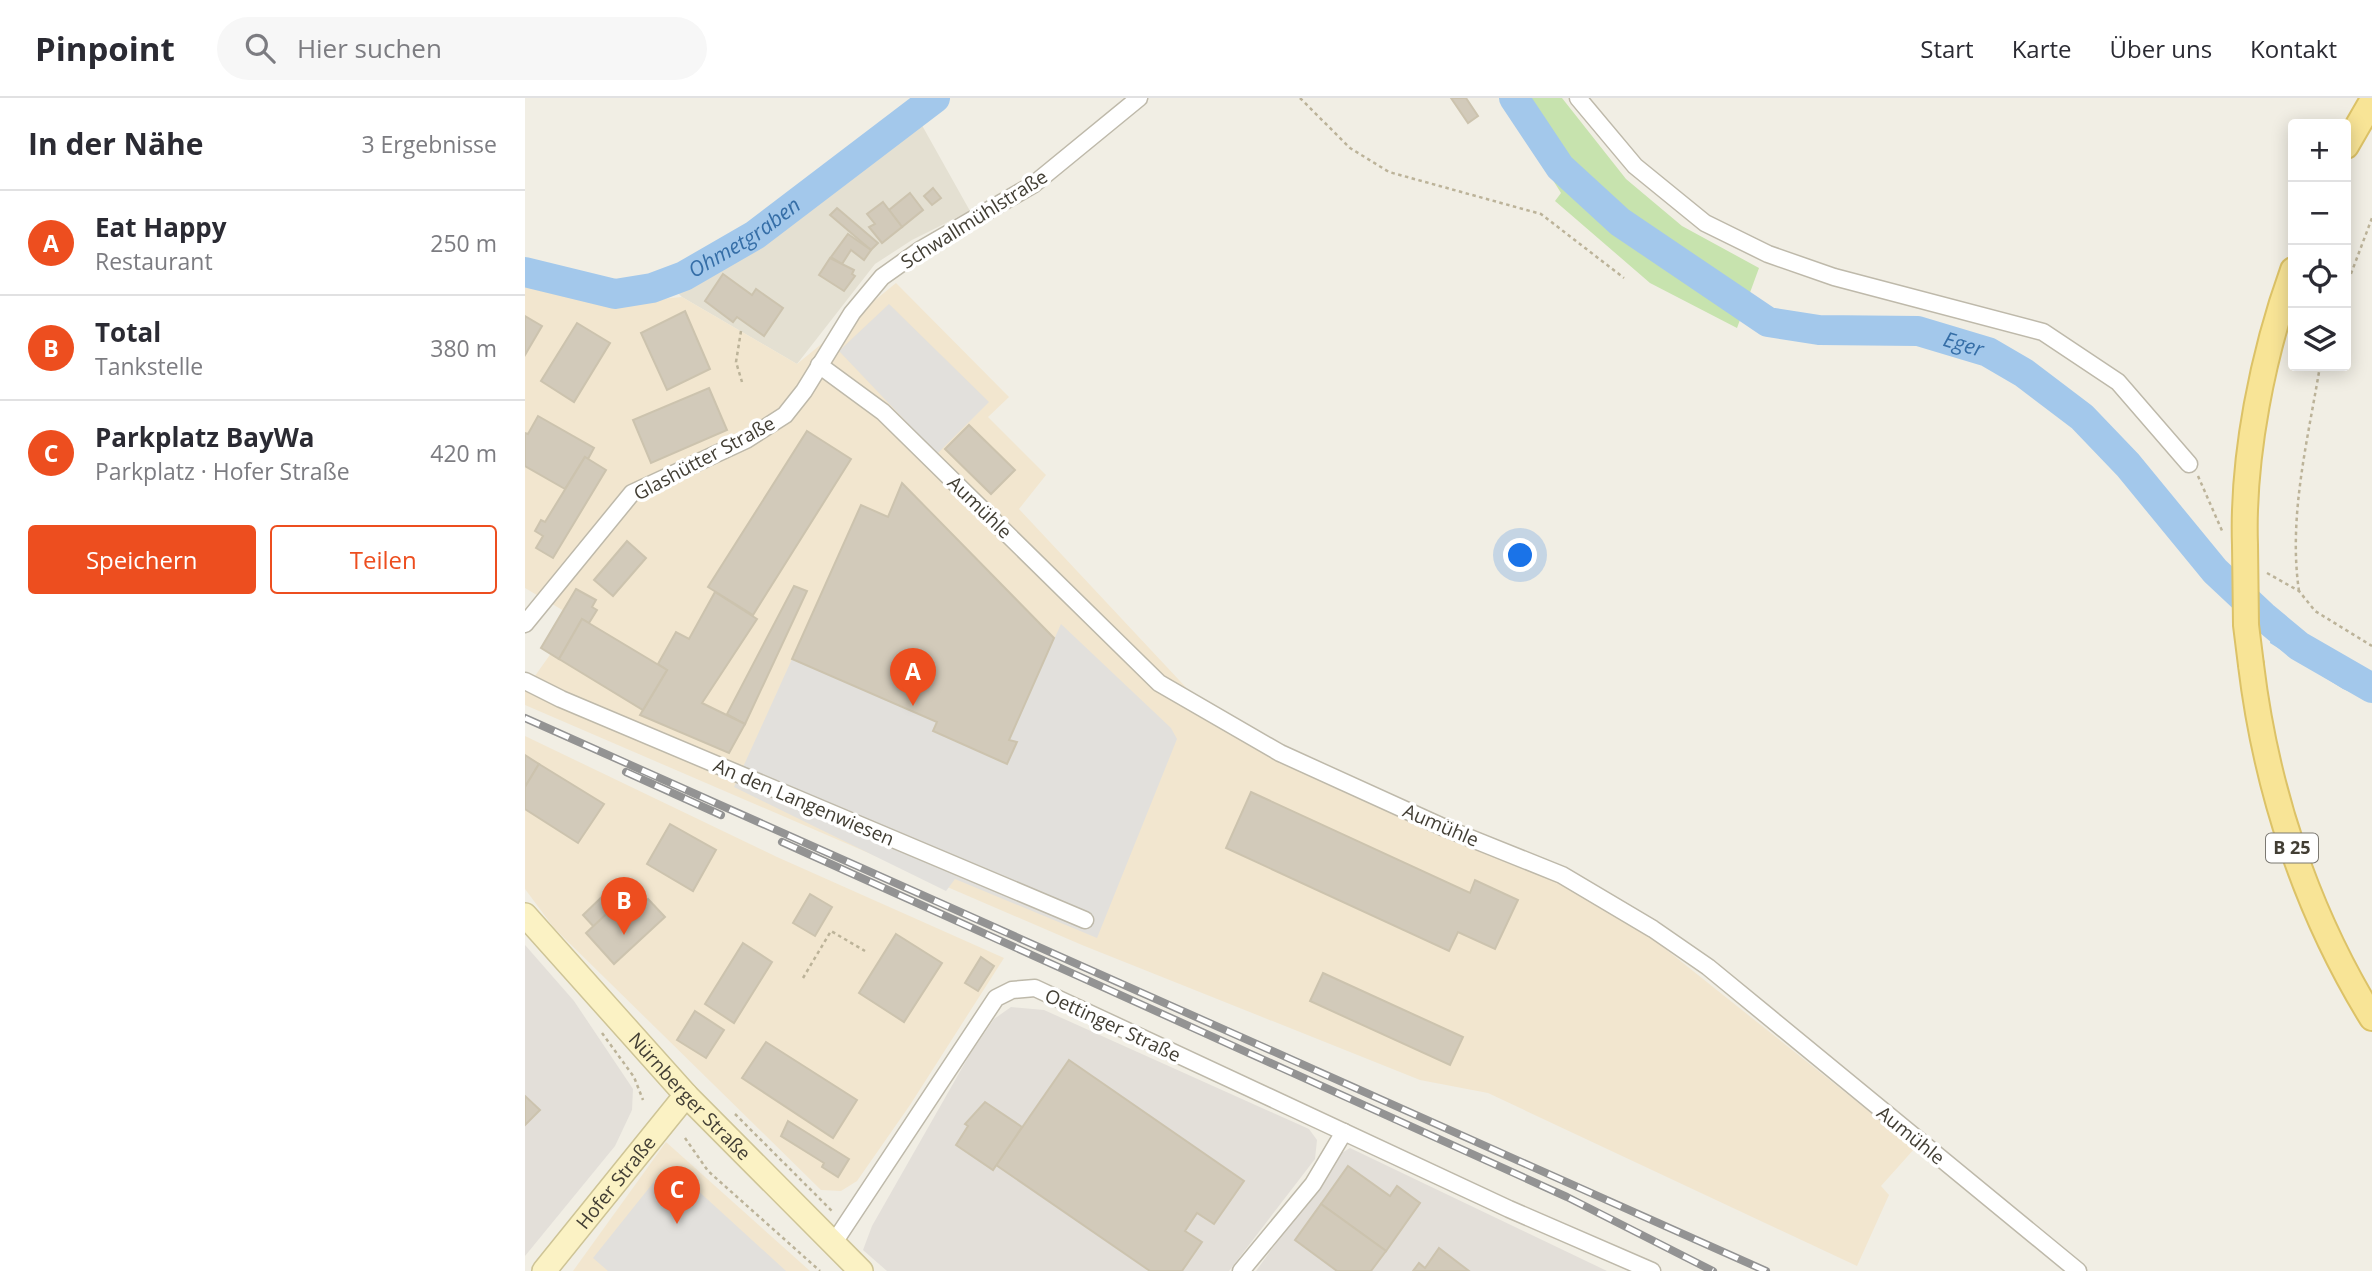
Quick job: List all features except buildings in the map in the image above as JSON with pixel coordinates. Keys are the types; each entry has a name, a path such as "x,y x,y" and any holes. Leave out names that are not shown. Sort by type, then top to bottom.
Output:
{"main road":[{"path":"2351,137 2372,101"},
{"name":"B 25","path":"2288,288 2259,393 2243,494 2246,625 2256,711 2271,779 2290,842 2334,946 2372,1018"},
{"name":"Nürnberger Straße","path":"525,915 686,1095 861,1271"},
{"name":"Hofer Straße","path":"544,1271 686,1095"}],"street":[{"name":"Schwallmühlstraße","path":"804,391 852,313 882,277 920,250 1034,184 1139,98"},
{"path":"1578,98 1635,166 1705,223 1768,254 1834,277 2043,332 2118,382 2189,464"},
{"name":"Aumühle","path":"819,365 883,412 1159,683 1280,753 1445,828 1562,875 1653,929 1707,967 2078,1271"},
{"name":"Glashütter Straße","path":"525,624 632,494 746,440 785,415 804,391"},
{"name":"An den Langenwiesen","path":"525,681 561,699 1085,920"},
{"name":"Oettinger Straße","path":"833,1244 996,998 1012,990 1035,988 1652,1271"},
{"path":"1241,1271 1313,1184 1344,1132"}],"path":[{"path":"1300,98 1350,148 1389,172 1541,214 1624,278"},
{"path":"2351,274 2372,218"},
{"path":"741,331 736,362 742,382"},
{"path":"2319,371 2303,467 2297,543 2299,591 2315,611 2372,646"},
{"path":"803,978 831,931 865,951"},
{"path":"685,1138 708,1171 820,1271"}],"shaded area":[{"path":"919,120 970,211 912,240 875,264 797,364 682,297 673,288 706,273 755,243"},
{"path":"525,282 586,288 627,302 682,297 797,364 896,283 1009,397 988,417 1046,475 1019,509 1223,727 1609,904 1915,1148 1881,1186 1889,1195 1857,1266 1488,1093 1420,1080 1082,945 525,705 525,690 576,618 525,588"},
{"path":"889,304 989,402 937,454 839,351"},
{"path":"1061,624 1171,728 1177,739 1097,938 955,879 946,891 734,787 792,659 937,722 934,732 1007,764 1016,743 1009,740"},
{"path":"525,736 777,857 1004,958 910,1105 857,1181 841,1191 821,1190 554,928 525,889"},
{"path":"525,945 574,1001 633,1089 632,1110 615,1146 525,1256"},
{"path":"1011,1007 1044,1010 1309,1129 1317,1140 1315,1159 1229,1271 887,1271 863,1250 872,1226 970,1054 994,1019"},
{"path":"666,1142 810,1271 573,1271"},
{"path":"1350,1148 1607,1271 1256,1271 1340,1154"},
{"path":"683,1177 786,1271 608,1271 593,1258 657,1178 670,1190"}],"green space":[{"path":"1502,98 1562,98 1626,179 1682,226 1759,268 1737,328 1650,283 1555,201 1561,193"}],"water":[{"path":"2274,614 2357,671 2372,677 2372,701 2343,689 2270,643"}],"waterway":[{"name":"Ohmetgraben","path":"525,272 615,294 652,288 684,276 755,235 935,98"},
{"name":"Eger","path":"1514,98 1560,167 1620,222 1768,322 1819,330 1918,331 1988,352 2024,373 2082,417 2128,465 2215,571 2263,616 2299,646 2372,688"}],"railway":[{"path":"525,718 1766,1271"},
{"path":"626,772 721,815"},
{"path":"782,842 1567,1197 1713,1271"}],"place":[{"name":"Eat Happy","path":"913,706"},
{"name":"Total","path":"624,935"},
{"name":"Parkplatz BayWa","path":"677,1224"}]}
